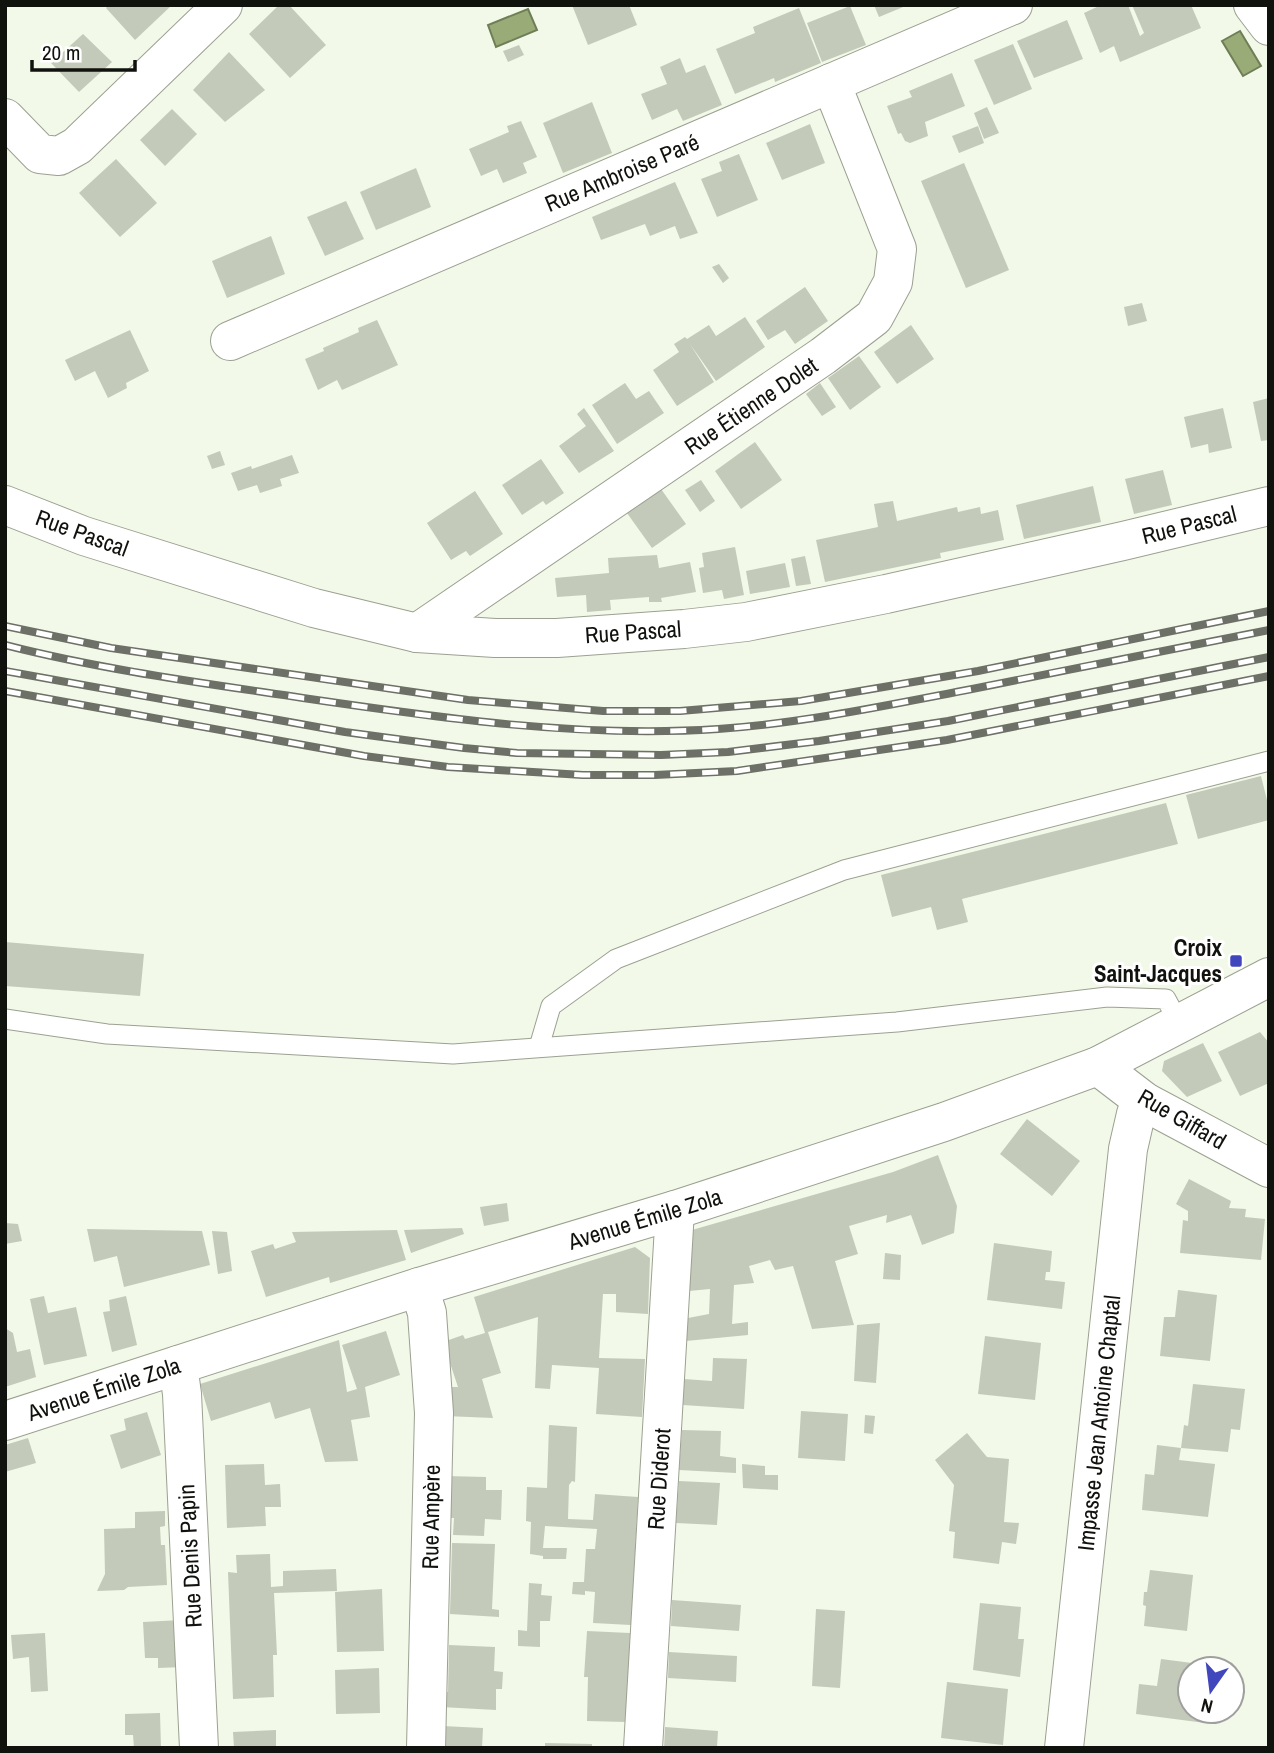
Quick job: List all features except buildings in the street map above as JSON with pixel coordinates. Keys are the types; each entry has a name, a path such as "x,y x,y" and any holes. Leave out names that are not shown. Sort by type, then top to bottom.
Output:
{"street":[{"path":"5,118 40,154 59,156 77,146 223,5"},
{"name":"Rue Ambroise Paré","path":"230,341 1013,5"},
{"path":"1253,5 1269,26"},
{"name":"Rue Étienne Dolet","path":"416,633 823,356 874,317 893,282 897,249 831,83"},
{"name":"Rue Pascal","path":"5,505 84,536 252,590 416,633 495,638 557,638 746,622 886,594 1269,506"},
{"name":"Avenue Émile Zola","path":"5,1421 419,1287 675,1210 872,1146 1098,1066 1269,977"},
{"name":"Rue Giffard","path":"1098,1066 1125,1084 1145,1102 1269,1168"},
{"name":"Impasse Jean Antoine Chaptal","path":"1064,1748 1128,1149 1136,1114 1145,1102"},
{"name":"Rue Diderot","path":"643,1748 675,1210"},
{"name":"Rue Ampère","path":"419,1287 427,1313 434,1413 426,1748"},
{"name":"Rue Denis Papin","path":"178,1365 182,1394 199,1748"}],"lane":[{"path":"539,1048 551,1006 615,959 845,870 1269,761"},
{"path":"5,1019 107,1034 439,1053 897,1022 1107,997 1166,999 1179,1023"}],"shaded area":[{"path":"528,9 537,30 496,47 488,25"},
{"path":"1240,31 1261,66 1243,76 1222,41"}],"railway":[{"path":"5,626 111,648 468,700 603,711 680,711 801,701 978,671 1269,611"},
{"path":"5,645 153,675 406,713 562,728 666,731 750,726 846,713 1269,630"},
{"path":"5,671 345,732 464,748 517,753 661,755 728,752 948,721 1269,657"},
{"path":"5,691 364,756 448,767 583,775 655,775 737,771 947,740 1269,676"}],"place":[{"name":"Croix Saint-Jacques","path":"1236,961"}]}
